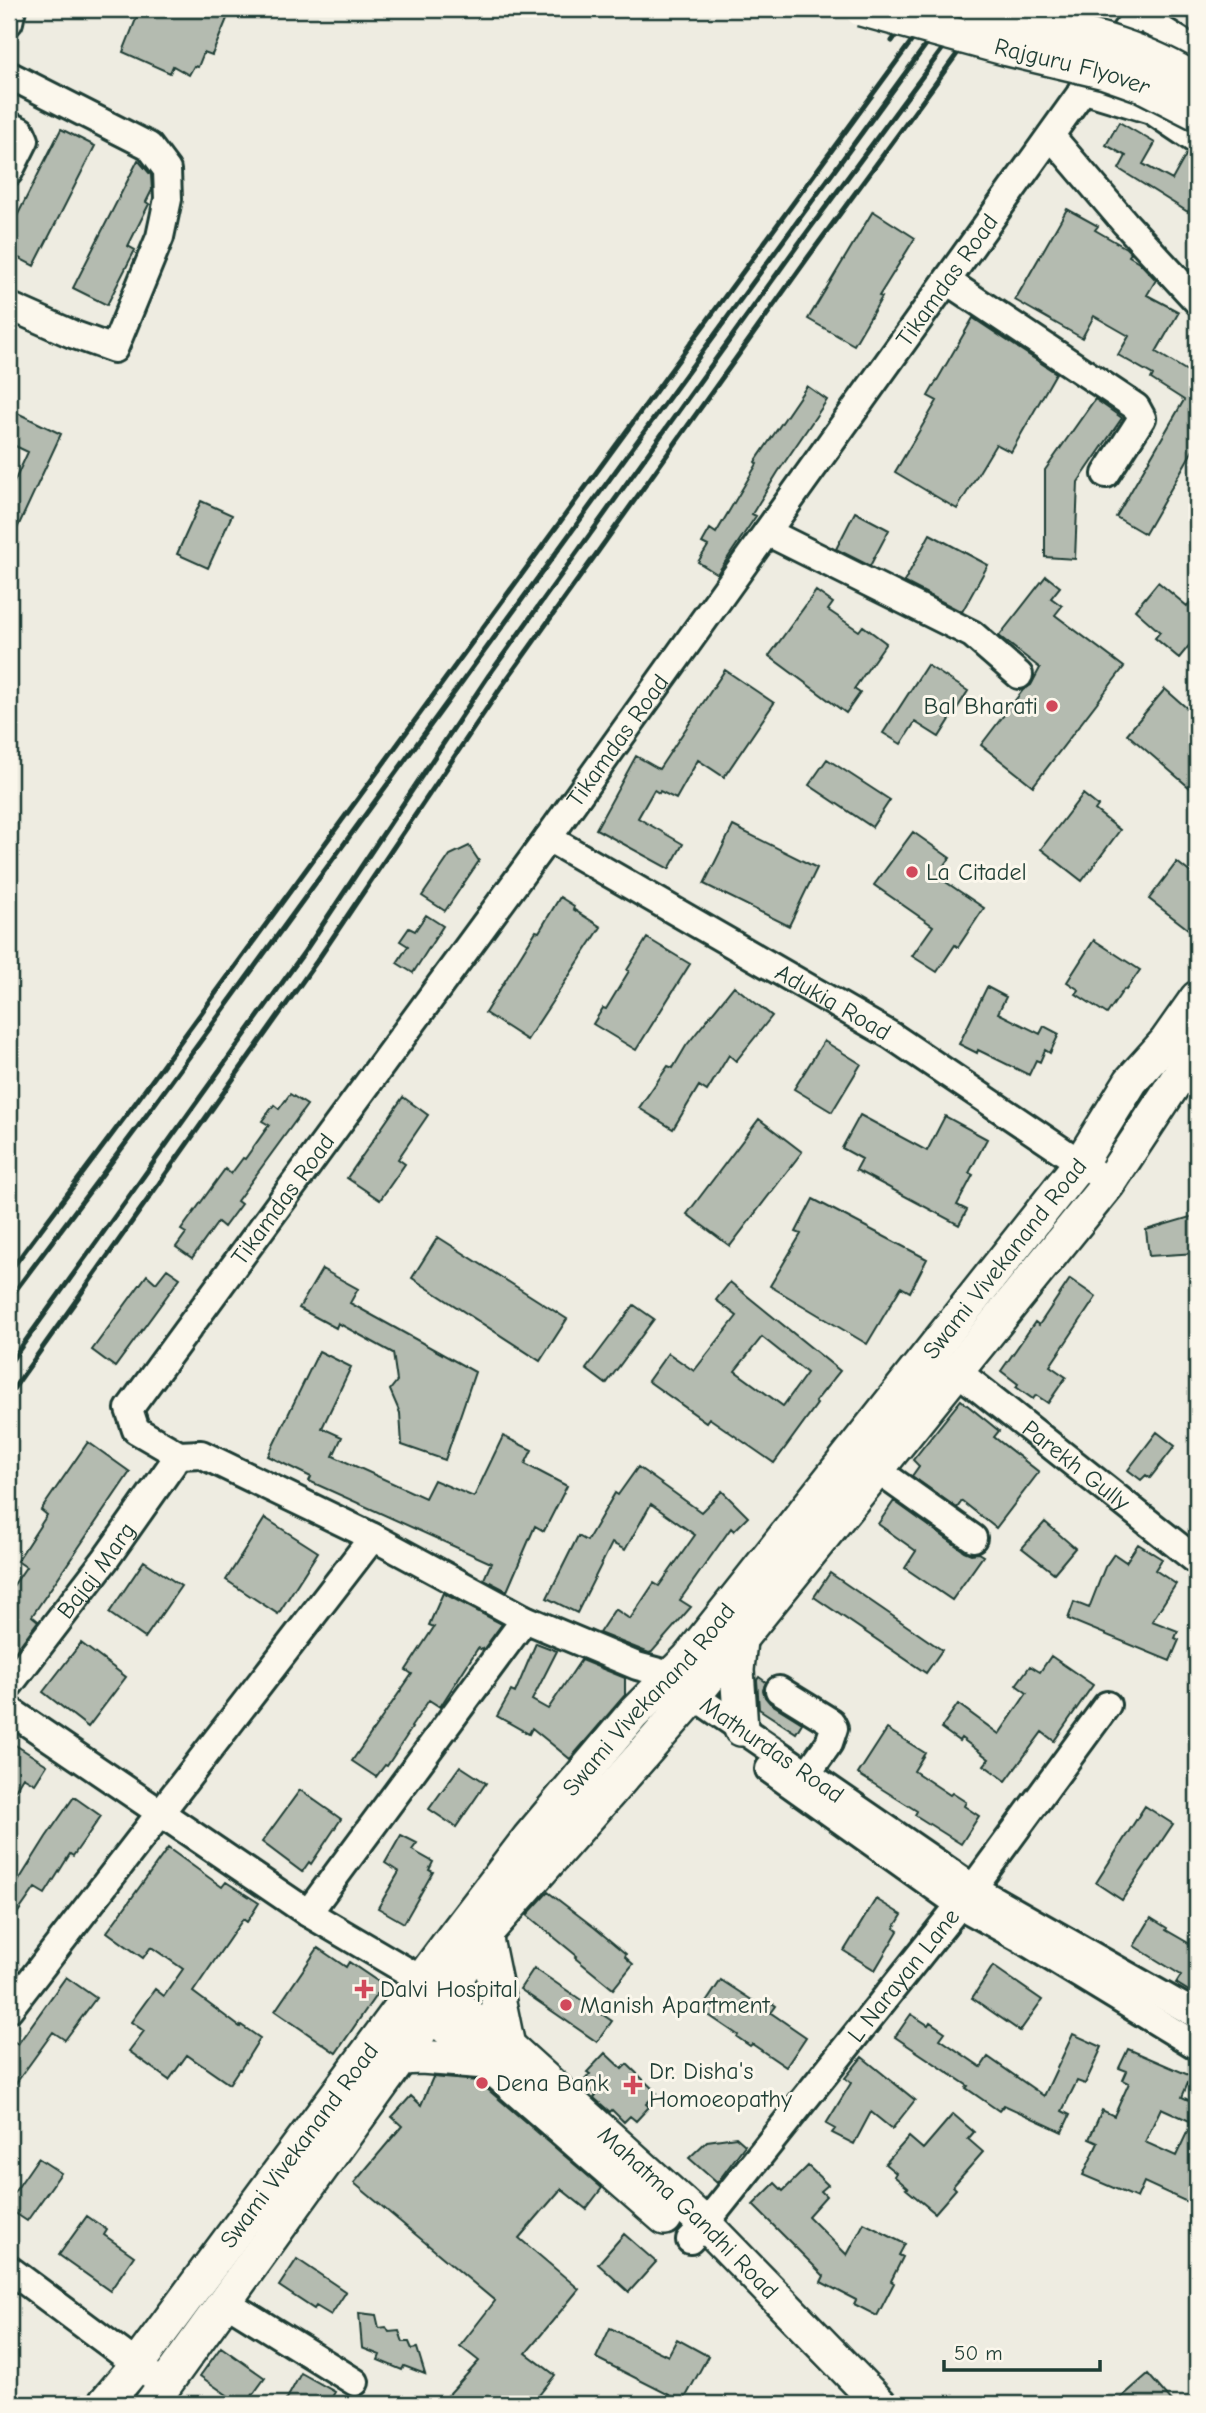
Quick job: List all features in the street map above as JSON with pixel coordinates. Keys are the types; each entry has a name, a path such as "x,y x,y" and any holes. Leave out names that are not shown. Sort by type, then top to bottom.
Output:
{"main road":[{"name":"Rajguru Flyover","path":"861,9 1105,72 1142,85 1197,113"},
{"name":"Rajguru Flyover","path":"977,9 1133,48 1197,82"},
{"name":"Swami Vivekanand Road","path":"104,2404 427,1997 485,1934 676,1693 740,1640 1108,1184 1187,1056 1197,998"},
{"name":"Swami Vivekanand Road","path":"159,2395 401,2058 427,1997 529,1838 632,1714 676,1693 696,1648 1081,1162 1131,1081 1187,1056"},
{"path":"740,1640 737,1670 741,1728"},
{"path":"401,2058 497,2054 485,1934"},
{"name":"Mahatma Gandhi Road","path":"427,1997 497,2054 698,2232 880,2404"},
{"name":"Mahatma Gandhi Road","path":"698,2232 850,2404"}],"street":[{"path":"9,22 12,9"},
{"path":"1139,11 1197,52"},
{"name":"Tikamdas Road","path":"179,1454 136,1430 129,1409 548,838 1139,11"},
{"path":"9,75 149,146 167,170 168,199 160,237 114,349 51,326 9,306"},
{"path":"1082,89 1151,110 1197,141"},
{"path":"9,125 21,131 25,140 9,172"},
{"path":"1051,136 1125,223 1197,301"},
{"path":"947,281 1136,407 1142,418 1106,474"},
{"path":"767,532 972,634 1018,674"},
{"name":"Adukia Road","path":"548,838 892,1036 1081,1162 1108,1184"},
{"name":"Parekh Gully","path":"957,1371 1197,1561"},
{"path":"179,1454 201,1454 373,1537 525,1619 637,1665 966,1896 1018,1937 1197,2046"},
{"name":"Bajaj Marg","path":"9,1685 105,1560 179,1454"},
{"path":"877,1470 973,1538"},
{"path":"9,2009 373,1537"},
{"path":"308,1913 525,1619"},
{"path":"779,1690 831,1723 834,1728 829,1743 807,1774"},
{"name":"Mathurdas Road","path":"676,1693 741,1728 807,1774 966,1896 1197,2015"},
{"name":"L Narayan Lane","path":"698,2232 966,1896 1107,1705"},
{"path":"9,1710 427,1997"},
{"path":"9,2269 136,2366 159,2395"},
{"path":"226,2302 355,2382"}],"building":[{"path":"140,9 231,9 212,55 204,52 198,67 194,66 189,75 173,66 170,73 123,52"},
{"path":"1119,122 1155,143 1143,164 1172,180 1187,153 1197,157 1197,196 1188,212 1119,169 1126,156 1106,145"},
{"path":"61,129 95,146 34,266 9,253 9,232"},
{"path":"138,160 151,175 152,190 146,202 149,204 128,246 135,250 107,305 73,288"},
{"path":"1067,209 1098,226 1095,230 1126,248 1131,253 1129,256 1139,262 1156,280 1147,295 1179,312 1156,352 1197,377 1197,443 1145,534 1116,517 1184,400 1151,379 1153,375 1118,355 1129,336 1094,316 1082,338 1015,300"},
{"path":"873,211 915,238 879,296 882,297 854,345 808,319"},
{"path":"973,318 1056,373 1011,452 996,444 957,509 895,472 937,401 928,396"},
{"path":"807,386 827,400 778,472 752,514 756,516 717,574 698,562 708,546 702,543 710,529 716,533 757,464 755,462"},
{"path":"1095,399 1122,418 1078,482 1075,559 1045,557 1045,470"},
{"path":"9,409 61,434 9,546 9,493 28,452 9,443"},
{"path":"201,501 232,515 208,568 177,554"},
{"path":"855,512 889,530 870,566 836,549"},
{"path":"930,534 988,565 962,612 904,582"},
{"name":"Bal Bharati","path":"1046,576 1060,587 1051,598 1062,606 1055,615 1124,667 1033,786 981,745 1023,690 1031,685 1040,668 999,636"},
{"path":"1158,582 1187,606 1197,594 1197,636 1179,658 1155,638 1160,632 1135,610"},
{"path":"816,591 833,603 828,610 859,631 863,626 886,643 854,689 860,693 846,713 769,656"},
{"path":"927,665 968,691 939,737 915,722 901,744 883,733"},
{"path":"725,670 774,703 724,777 698,760 676,799 654,790 638,818 683,844 669,869 596,829 636,756 659,769"},
{"path":"1165,689 1197,717 1197,794 1127,734"},
{"path":"827,759 890,800 872,827 809,785"},
{"path":"1083,794 1098,806 1095,810 1120,830 1082,881 1041,849"},
{"path":"733,826 817,868 789,926 704,884"},
{"path":"913,832 950,858 937,876 984,908 958,947 955,945 937,972 912,956 933,926 874,885"},
{"path":"469,846 479,861 445,911 422,896 450,855"},
{"path":"1177,862 1197,878 1197,936 1149,899"},
{"path":"560,897 601,927 527,1040 485,1013"},
{"path":"426,915 443,926 413,973 397,963 408,946 400,941 409,928 415,931"},
{"path":"647,938 690,964 636,1050 593,1024 603,1008 606,1009"},
{"path":"1094,940 1140,970 1107,1014 1076,994 1079,990 1067,982"},
{"path":"734,986 772,1016 736,1061 729,1055 707,1091 699,1086 673,1129 639,1108 668,1066 673,1068 686,1046"},
{"path":"987,987 1006,997 998,1013 1040,1034 1044,1026 1059,1034 1050,1053 1045,1050 1040,1062 1036,1060 1029,1075 978,1050 977,1053 959,1044"},
{"path":"824,1041 861,1064 832,1112 794,1089"},
{"path":"290,1094 307,1105 237,1201 241,1204 224,1227 218,1222 192,1258 176,1247 186,1233 181,1230 225,1169 231,1174 243,1158 245,1159 269,1125 262,1121 274,1105 279,1109"},
{"path":"403,1097 428,1115 398,1159 405,1164 380,1200 347,1178"},
{"path":"860,1115 927,1151 945,1116 987,1139 969,1173 973,1175 957,1205 967,1210 959,1225 856,1170 862,1159 842,1148"},
{"path":"759,1119 802,1152 730,1246 687,1214"},
{"path":"813,1199 927,1259 910,1292 901,1287 867,1344 770,1286 801,1234 796,1232"},
{"path":"1197,1215 1197,1253 1149,1256 1146,1230"},
{"path":"438,1237 567,1319 540,1361 412,1278"},
{"path":"167,1269 180,1278 115,1367 92,1350 147,1275 156,1283"},
{"path":"322,1269 358,1289 350,1303 475,1372 445,1460 402,1445 400,1413 390,1390 397,1381 393,1353 338,1323 336,1328 299,1308"},
{"path":"1070,1279 1096,1297 1050,1366 1066,1377 1048,1403 1036,1395 1033,1399 1016,1387 1018,1384 1001,1371 1035,1322 1039,1325"},
{"path":"730,1282 840,1371 815,1402 817,1404 774,1463 709,1418 706,1422 648,1381 668,1353 694,1371 737,1316 716,1300","holes":["762,1337 807,1373 783,1406 735,1371"]},
{"path":"634,1305 654,1319 606,1384 586,1369"},
{"path":"319,1351 351,1367 322,1428 342,1437 333,1456 425,1498 434,1480 474,1497 503,1436 532,1450 525,1464 567,1486 544,1531 535,1526 507,1591 484,1579 491,1563 309,1481 311,1477 268,1456"},
{"path":"961,1400 999,1431 994,1437 1039,1472 996,1528 962,1501 957,1508 912,1476 919,1466 913,1460"},
{"path":"1157,1432 1175,1446 1150,1478 1146,1475 1141,1480 1128,1470"},
{"path":"88,1442 130,1472 32,1616 38,1621 15,1652 9,1648 9,1592 26,1567 17,1561 47,1515 41,1510"},
{"path":"638,1467 701,1512 722,1491 748,1517 734,1531 731,1528 680,1600 691,1607 649,1653 599,1633 615,1609 630,1619 654,1583 659,1586 695,1535 651,1504 625,1550 612,1543 577,1613 547,1598 578,1536 587,1541 615,1493 618,1495"},
{"path":"894,1501 964,1551 983,1556 952,1600 905,1568 916,1551 878,1524"},
{"path":"265,1518 318,1552 278,1614 226,1580"},
{"path":"1045,1522 1075,1548 1054,1573 1022,1548"},
{"path":"1138,1544 1162,1559 1155,1570 1176,1584 1152,1621 1178,1631 1175,1638 1179,1640 1170,1661 1068,1619 1074,1602 1089,1608 1105,1567 1114,1554 1126,1562"},
{"path":"144,1561 181,1586 145,1638 109,1613"},
{"path":"830,1573 942,1650 926,1673 814,1597"},
{"path":"443,1593 502,1624 483,1650 478,1648 440,1707 429,1700 387,1766 385,1765 376,1777 352,1761 412,1674 406,1670 434,1627 429,1625"},
{"path":"81,1643 126,1677 88,1727 43,1692"},
{"path":"536,1643 557,1651 532,1700 548,1709 581,1660 625,1678 625,1695 570,1759 532,1728 529,1734 497,1716 511,1691 515,1693"},
{"path":"1051,1656 1093,1685 1054,1741 1042,1732 1006,1781 984,1765 989,1759 961,1738 959,1741 941,1728 958,1704 999,1734 1027,1693 1016,1685 1030,1666 1040,1672"},
{"path":"759,1677 766,1682 763,1690 770,1703 802,1723 796,1733 759,1709"},
{"path":"887,1729 925,1753 914,1771 950,1795 952,1793 966,1802 964,1806 979,1816 961,1844 915,1815 917,1811 858,1774"},
{"path":"9,1741 47,1765 35,1784 23,1777 9,1800"},
{"path":"460,1766 486,1783 456,1827 429,1809"},
{"path":"300,1790 341,1819 311,1864 309,1862 302,1872 262,1842"},
{"path":"74,1797 101,1816 73,1856 70,1854 45,1894 35,1888 9,1925 9,1896"},
{"path":"1145,1806 1173,1824 1122,1900 1096,1883"},
{"path":"401,1835 417,1843 412,1850 433,1862 429,1870 433,1872 404,1923 378,1908 399,1872 385,1863"},
{"path":"168,1848 222,1887 226,1882 259,1903 247,1922 243,1919 193,1992 240,2027 241,2025 260,2038 229,2084 187,2055 169,2080 129,2051 144,2031 131,2022 155,1989 164,1996 183,1969 151,1947 143,1958 107,1932"},
{"path":"548,1892 626,1954 625,1957 633,1964 613,1989 527,1915"},
{"path":"876,1899 902,1915 894,1928 898,1931 875,1970 844,1951"},
{"path":"1151,1918 1197,1948 1197,1996 1176,1983 1181,1975 1134,1946"},
{"path":"318,1948 346,1967 349,1962 383,1985 336,2053 275,2011"},
{"path":"993,1966 1042,2000 1020,2031 972,1998"},
{"name":"Manish Apartment","path":"534,1968 612,2021 597,2042 520,1989"},
{"path":"66,1977 96,1998 65,2040 53,2032 9,2093 9,2038 18,2044"},
{"path":"721,1980 761,2006 766,1999 776,2006 771,2013 806,2037 786,2067 752,2044 750,2046 701,2010"},
{"path":"911,2014 945,2032 940,2039 981,2067 988,2057 1044,2096 1073,2034 1102,2047 1085,2084 1077,2081 1062,2111 1070,2115 1062,2132 1004,2105 999,2111 966,2088 968,2086 895,2037"},
{"path":"1128,2049 1191,2076 1182,2097 1197,2104 1197,2168 1189,2186 1194,2188 1187,2202 1144,2182 1137,2198 1083,2175 1098,2143 1089,2139 1102,2110 1114,2116 1129,2083 1123,2080 1127,2071 1119,2068","holes":["1161,2108 1192,2122 1176,2156 1145,2142"]},
{"path":"605,2053 622,2069 627,2064 657,2093 646,2104 649,2107 636,2121 630,2116 624,2122 612,2110 610,2112 594,2098 596,2095 583,2082 590,2074 587,2072"},
{"path":"862,2057 915,2100 892,2129 871,2112 854,2144 832,2133 835,2129 826,2124 851,2083 845,2078"},
{"path":"433,2077 478,2081 602,2188 586,2209 561,2189 519,2238 579,2289 526,2353 555,2375 532,2404 440,2404 479,2361 460,2346 495,2301 354,2183 402,2126 392,2117 411,2096 421,2105"},
{"path":"953,2114 974,2132 968,2139 983,2152 953,2186 956,2189 935,2213 906,2189 908,2188 894,2176 896,2173 885,2164 909,2137 923,2149"},
{"path":"736,2137 745,2145 717,2183 689,2158 707,2141"},
{"path":"38,2158 61,2173 27,2221 9,2209 9,2200"},
{"path":"808,2166 828,2185 821,2191 826,2196 808,2216 847,2255 864,2223 905,2244 899,2255 903,2257 891,2281 894,2283 877,2316 854,2304 856,2300 821,2282 824,2276 753,2205 775,2183 783,2191"},
{"path":"87,2216 107,2230 104,2235 134,2256 110,2291 59,2255"},
{"path":"624,2234 656,2262 629,2292 598,2264"},
{"path":"297,2259 346,2292 331,2315 316,2306 314,2309 279,2286"},
{"path":"359,2313 376,2315 379,2328 386,2327 389,2332 399,2331 403,2342 409,2342 412,2349 417,2348 425,2374 404,2366 402,2370 378,2360 380,2355 362,2348"},
{"path":"610,2328 668,2356 677,2339 708,2356 683,2402 596,2358"},
{"path":"221,2347 265,2378 246,2404 240,2404 200,2376"},
{"path":"301,2373 335,2392 328,2404 284,2404"},
{"path":"1148,2374 1174,2404 1114,2404"}],"railway":[{"path":"892,41 915,9"},
{"path":"9,1272 935,9"},
{"path":"9,1299 143,1120 952,9"},
{"path":"9,1364 305,951 489,675 797,246 972,9"},
{"path":"9,1395 317,961 502,686 809,256 990,9"}],"place":[{"name":"Bal Bharati","path":"1052,706"},
{"name":"La Citadel","path":"912,872"},
{"name":"Dalvi Hospital","path":"364,1989"},
{"name":"Manish Apartment","path":"566,2005"},
{"name":"Dena Bank","path":"482,2083"},
{"name":"Dr. Disha's Homoeopathy","path":"633,2085"}]}
